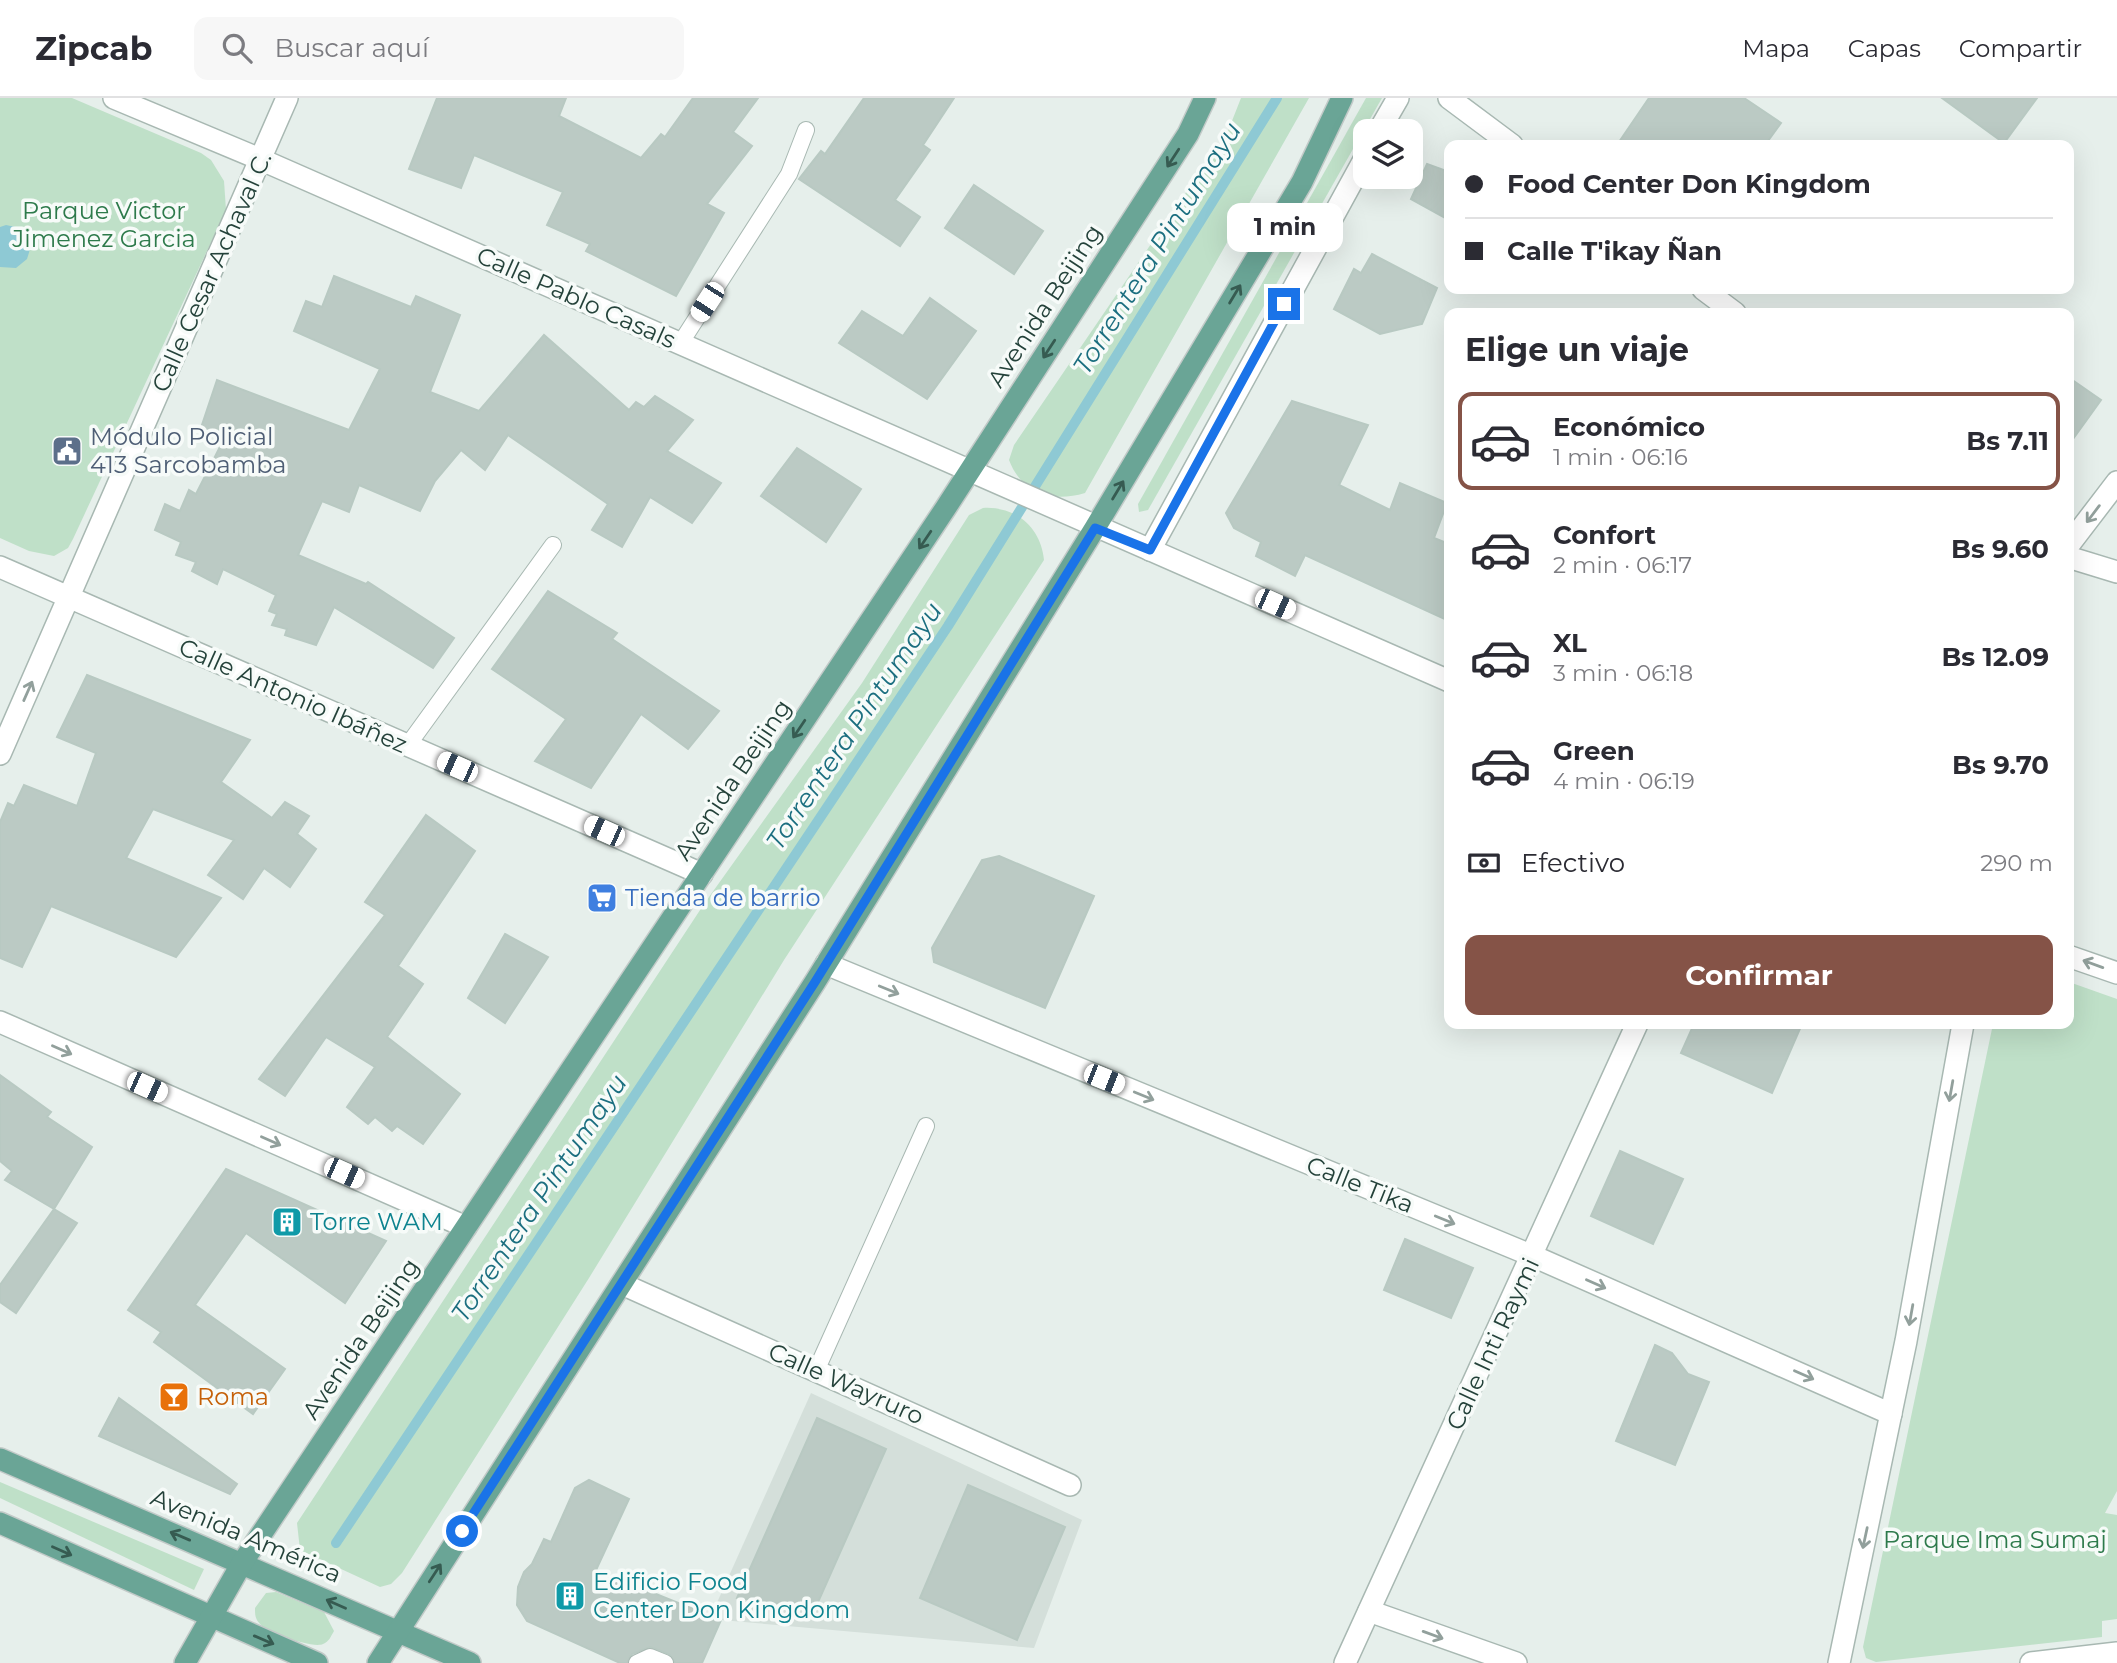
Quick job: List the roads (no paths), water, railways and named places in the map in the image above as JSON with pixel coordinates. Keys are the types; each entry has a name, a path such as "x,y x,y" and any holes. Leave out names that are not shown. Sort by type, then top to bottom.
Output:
{"main road":[{"name":"Avenida Beijing","path":"184,1663 242,1563 969,472 1188,134 1205,98"},
{"path":"378,1663 826,964 1095,528 1302,182 1342,98"},
{"name":"Avenida América","path":"0,1459 470,1663"},
{"path":"0,1523 317,1663"}],"street":[{"name":"Calle Pablo Casals","path":"114,98 262,160 1095,528 1444,679"},
{"name":"Calle Cesar Achaval C.","path":"0,754 287,98"},
{"path":"1386,119 1398,98"},
{"path":"1449,98 1505,140"},
{"path":"1150,550 1353,180"},
{"path":"1710,294 1728,308"},
{"path":"2074,537 2117,482"},
{"path":"2074,559 2117,572"},
{"name":"Calle Antonio Ibáñez","path":"0,567 702,874"},
{"path":"2074,958 2117,973"},
{"name":"Calle Tika","path":"826,964 1533,1256 1891,1414"},
{"path":"0,1022 466,1227"},
{"name":"Calle Inti Raymi","path":"1345,1663 1635,1029"},
{"path":"1839,1663 1891,1414 1963,1029"},
{"name":"Calle Wayruro","path":"622,1284 1070,1485"},
{"path":"1369,1611 1516,1663"},
{"path":"2031,1663 2117,1653"}],"lane":[{"path":"680,344 789,174 806,130"},
{"path":"408,746 553,545"},
{"path":"816,1371 926,1126"},
{"path":"637,1663 650,1657 665,1663"}],"water":[{"path":"6,225 20,228 31,246 27,259 16,268 0,267 0,227"}],"waterway":[{"name":"Torrentera Pintumayu","path":"336,1543 948,626 1277,98"}],"place":[{"name":"Módulo Policial 413 Sarcobamba","path":"67,451"},
{"name":"Tienda de barrio","path":"602,898"},
{"name":"Torre WAM","path":"287,1222"},
{"name":"Roma","path":"174,1397"},
{"name":"Edificio Food Center Don Kingdom","path":"570,1596"}],"park label":[{"name":"Parque Victor Jimenez Garcia","path":"104,225"},
{"name":"Parque Ima Sumaj","path":"1995,1540"}]}
